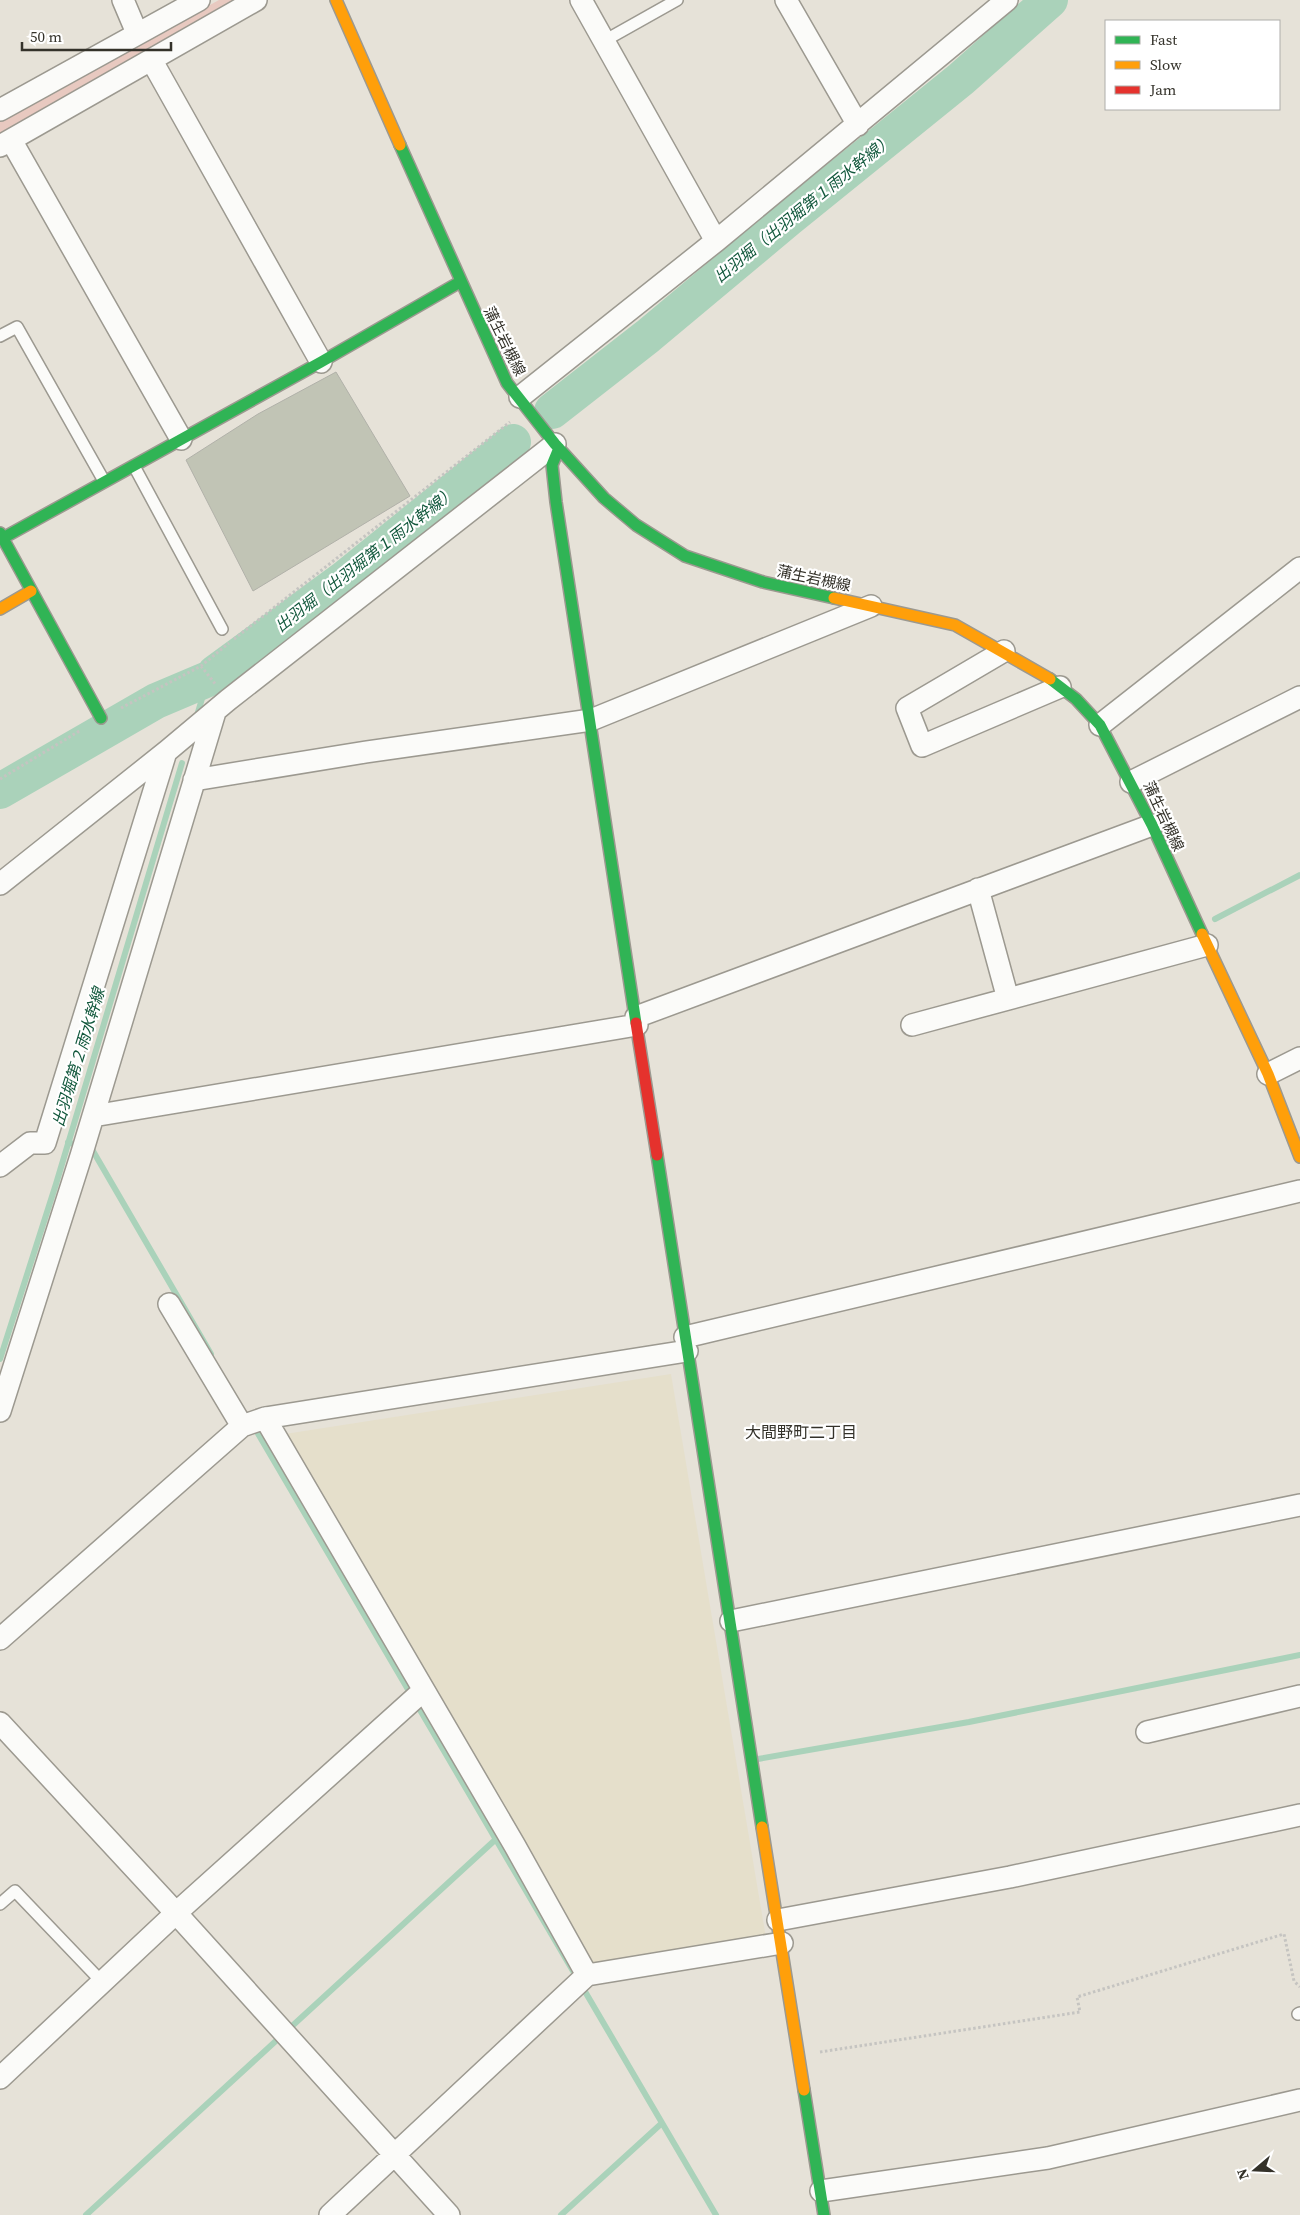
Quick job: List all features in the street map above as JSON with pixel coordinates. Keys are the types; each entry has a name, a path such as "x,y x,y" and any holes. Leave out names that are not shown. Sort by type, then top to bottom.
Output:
{"street":[{"path":"123,0 137,33"},
{"path":"0,110 199,0"},
{"path":"181,439 6,143 256,0"},
{"name":"蒲生岩槻線","path":"336,0 460,282 507,383 524,402 557,446 604,498 636,525 685,556 763,582 956,625 1042,673 1076,699 1100,725 1131,782 1268,1074 1300,1157"},
{"path":"581,0 716,241"},
{"path":"786,0 858,125"},
{"path":"524,402 858,125 998,3"},
{"path":"152,60 321,362"},
{"path":"101,718 1,535 134,465 321,362 460,282"},
{"path":"0,884 215,712 557,446"},
{"path":"557,446 552,465 686,1344 824,2215"},
{"path":"1100,725 1300,568"},
{"path":"0,609 31,591"},
{"path":"194,780 366,752 591,720 871,606"},
{"path":"1004,652 907,708 922,746 1060,687"},
{"path":"1131,782 1300,697"},
{"path":"0,1411 93,1116 215,712"},
{"path":"1,1164 30,1143 45,1143 166,752"},
{"path":"93,1116 636,1021 978,889 1152,826"},
{"path":"978,889 1008,999"},
{"path":"912,1025 1207,945"},
{"path":"1268,1074 1300,1058"},
{"path":"0,1639 242,1426 265,1418 686,1344 1300,1191"},
{"path":"169,1304 242,1426"},
{"path":"265,1418 515,1846 587,1975"},
{"path":"731,1621 1300,1505"},
{"path":"0,2078 176,1913 424,1690"},
{"path":"1148,1732 1300,1696"},
{"path":"0,1723 176,1913 450,2215"},
{"path":"778,1920 1010,1877 1300,1815"},
{"path":"330,2215 587,1975 782,1943"},
{"path":"821,2191 1048,2158 1300,2100"}],"lane":[{"path":"604,42 677,0"},
{"path":"0,336 17,327 104,481"},
{"path":"134,465 222,629"},
{"path":"0,1904 15,1890 102,1982"}],"path":[{"path":"200,666 524,402"},
{"path":"800,2055 1080,2012 1077,1997 1284,1934 1294,1982 1300,1987"}],"shaded area":[{"path":"219,0 240,0 0,134 0,121"},
{"path":"671,1374 766,1938 589,1969 285,1434"}],"building":[{"path":"336,372 410,496 253,591 186,460 258,414"}],"waterway":[{"name":"出羽堀（出羽堀第１雨水幹線）","path":"552,411 648,336 788,219 961,79 1050,0"},
{"name":"出羽堀（出羽堀第１雨水幹線）","path":"215,673 345,578 513,442"},
{"name":"出羽堀第２雨水幹線","path":"198,712 208,679"},
{"name":"出羽堀（出羽堀第１雨水幹線）","path":"0,791 156,701 208,679"},
{"name":"出羽堀第２雨水幹線","path":"0,1359 56,1184 182,763"},
{"path":"1215,919 1300,875"},
{"path":"68,1142 93,1151 211,1354"},
{"path":"253,1425 716,2215"},
{"path":"758,1759 969,1722 1300,1655"},
{"path":"86,2215 495,1840"},
{"path":"561,2215 662,2123"}],"traffic: fast":[{"path":"400,145 507,383 555,444 604,498 636,525 685,556 763,582 834,598"},
{"path":"3,538 321,362 460,282"},
{"path":"559,448 552,465 556,502 636,1023"},
{"path":"0,533 101,718"},
{"path":"1050,679 1076,699 1100,725 1152,825 1202,934"},
{"path":"657,1155 762,1827"},
{"path":"804,2090 824,2215"}],"traffic: slow":[{"path":"336,0 400,145"},
{"path":"0,609 31,591"},
{"path":"834,598 955,625 1050,679"},
{"path":"1202,934 1268,1074 1300,1157"},
{"path":"762,1827 804,2090"}],"traffic: jam":[{"path":"636,1023 657,1155"}],"district":[{"name":"大間野町二丁目","path":"801,1432"}]}
